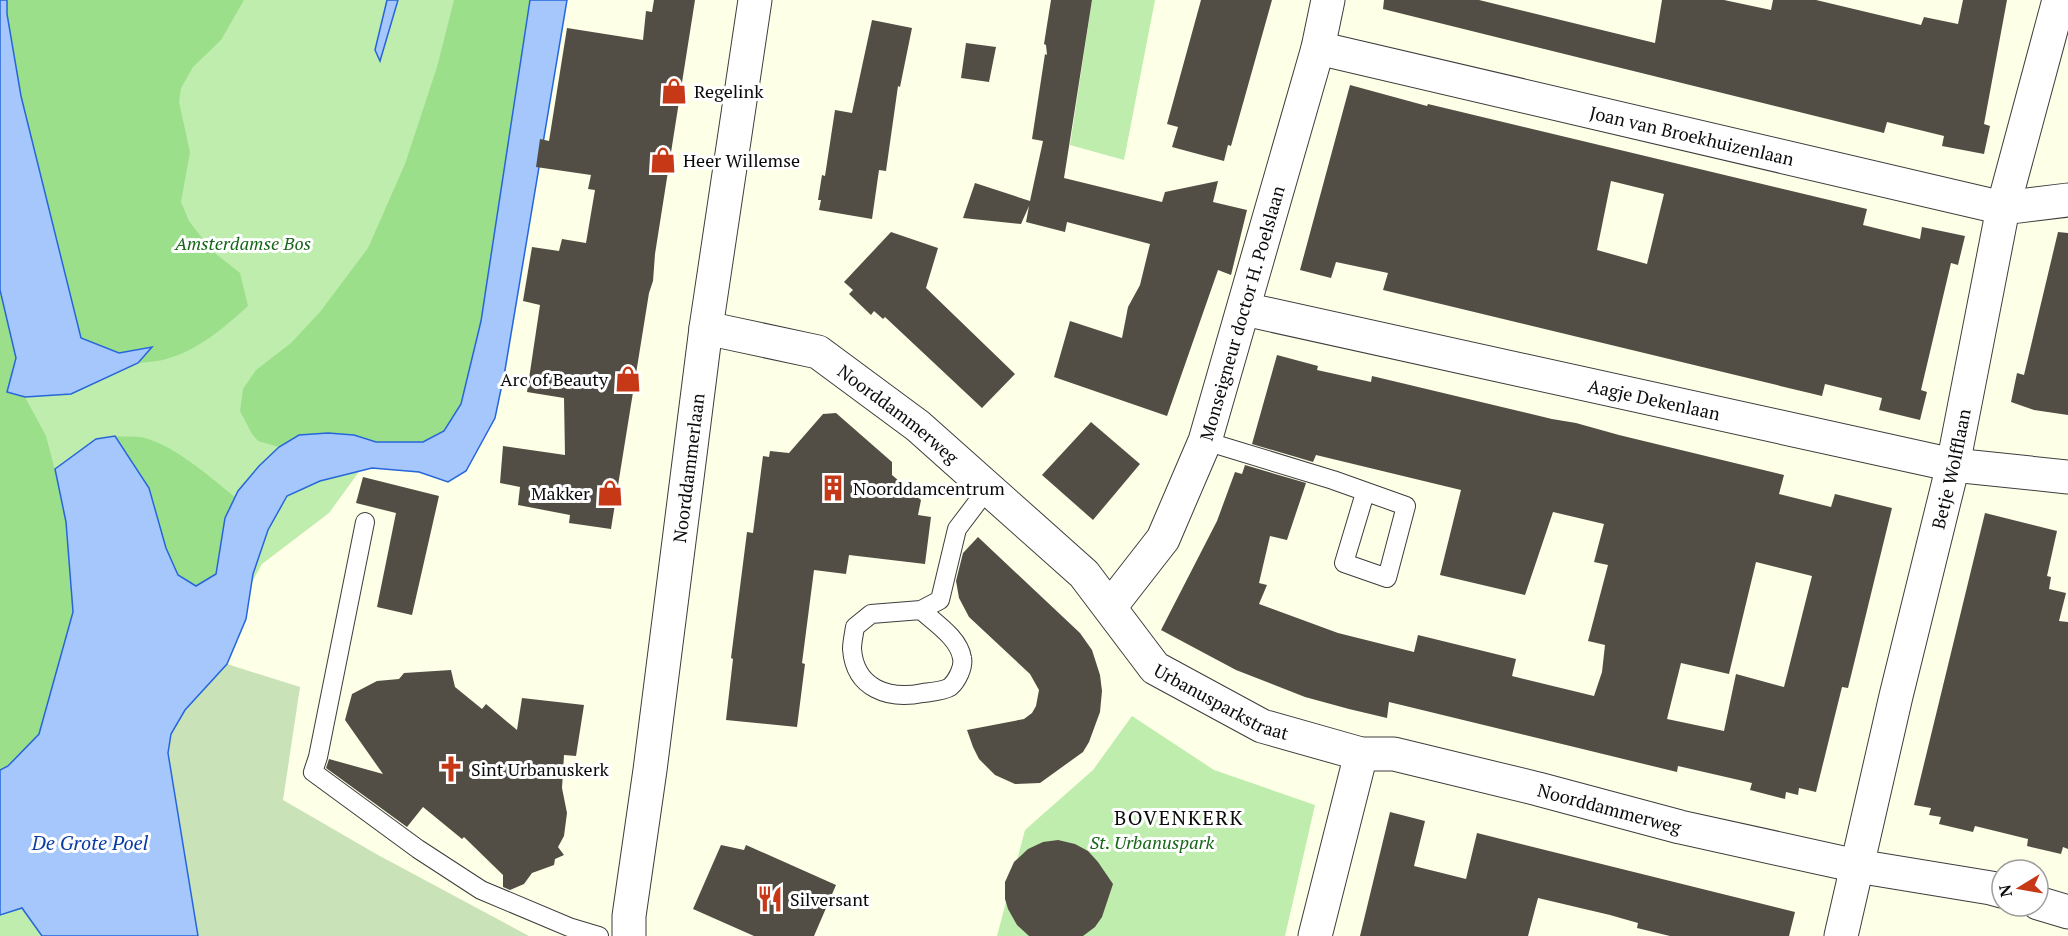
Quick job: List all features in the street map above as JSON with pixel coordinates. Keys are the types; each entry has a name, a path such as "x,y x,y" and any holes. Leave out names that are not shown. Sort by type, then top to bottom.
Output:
{"street":[{"name":"Noorddammerlaan","path":"629,936 629,916 650,771 706,328 755,0"},
{"name":"Monseigneur doctor H. Poelslaan","path":"1110,607 1163,539 1204,441 1318,48 1328,0"},
{"name":"Betje Wolfflaan","path":"1841,936 1896,696 1953,465 2003,208 2059,0"},
{"name":"Joan van Broekhuizenlaan","path":"1318,48 2003,208 2068,200"},
{"name":"Aagje Dekenlaan","path":"1244,309 1953,465 2068,477"},
{"name":"Noorddammerweg","path":"706,328 818,352 918,426 1084,574 1110,607"},
{"name":"Urbanusparkstraat","path":"1110,607 1155,668 1262,726 1361,754"},
{"name":"Noorddammerweg","path":"1361,754 1394,754 1680,827 1857,866 1990,888"},
{"path":"1315,936 1361,754"},
{"path":"2050,907 2068,912"}],"lane":[{"path":"1204,441 1333,480 1406,506 1387,578 1344,563 1365,493"},
{"path":"921,610 957,644 963,660 958,677 948,688 910,696 885,693 866,684 855,666 852,648 855,627 871,614 921,610 940,600 957,529 988,488"},
{"path":"365,522 318,757 313,771 418,849 481,890 569,927 599,936"}],"green space":[{"name":"Amsterdamse Bos","path":"0,0 542,0 377,447 329,513 262,564 201,675 281,936 0,936"},
{"path":"7,0 244,0 221,40 193,67 181,88 179,102 190,152 181,202 189,221 211,250 240,273 248,306 220,330 189,350 163,360 138,363 152,348 119,353 81,339 21,96 7,13"},
{"path":"454,0 530,0 481,321 461,404 444,432 423,442 376,442 354,435 328,433 299,435 279,447 258,441 240,411 243,389 256,370 291,343 320,312 368,248 405,164 437,67"},
{"path":"1092,0 1155,0 1124,160 1070,145"},
{"path":"0,290 16,358 7,391 25,397 46,436 66,522 74,612 39,734 8,767 0,770"},
{"path":"115,436 139,437 164,445 190,461 235,497 225,518 216,575 196,586 178,575 166,548 149,488"},
{"path":"227,664 300,687 283,800 378,855 529,936 198,936 168,753 182,715"},
{"name":"St. Urbanuspark","path":"1132,716 1214,770 1315,805 1285,936 997,936 1025,830 1093,770"}],"water":[{"path":"0,0 7,0 7,14 21,96 81,338 119,353 152,347 138,363 71,394 25,397 7,392 16,358 0,290"},
{"path":"387,0 398,0 380,61 375,50"},
{"name":"De Grote Poel","path":"530,0 567,0 495,418 466,471 448,482 419,472 372,468 320,481 287,496 268,530 253,574 246,619 227,664 185,710 171,734 168,753 198,936 42,936 22,908 0,915 0,770 8,766 39,734 73,612 66,522 55,469 96,439 115,436 149,488 166,548 178,575 196,586 216,574 225,518 238,491 279,447 299,435 328,433 354,435 376,442 423,442 444,431 461,404 481,321"}],"building":[{"path":"654,0 695,0 655,254 653,281 649,293 611,529 569,523 570,515 518,505 520,487 500,483 503,446 565,455 564,398 527,392 540,305 523,301 532,247 559,251 562,239 586,243 595,190 588,189 591,175 536,167 540,139 549,141 567,28 643,40 646,11 652,12"},
{"path":"1051,0 1092,0 1064,178 1162,202 1165,192 1218,181 1213,202 1247,210 1231,275 1218,270 1167,416 1054,377 1070,321 1122,338 1128,307 1140,285 1150,244 1067,222 1065,232 1026,222 1029,206 1021,224 963,218 975,183 1030,201 1043,141 1032,139 1045,54 1047,55 1044,44"},
{"path":"1201,0 1272,0 1231,146 1228,145 1224,161 1172,147 1178,127 1167,124"},
{"path":"1384,0 1479,0 1655,43 1662,0 1724,0 1771,10 1773,0 1816,0 1921,25 1924,17 1958,24 1963,0 2007,0 1984,124 1990,126 1984,154 1942,146 1944,136 1887,122 1884,133 1383,9"},
{"path":"872,20 912,28 900,87 898,86 886,171 879,170 872,219 819,210 821,200 818,200 822,175 825,176 835,110 852,113"},
{"path":"966,43 996,47 989,82 961,78"},
{"path":"1350,85 1427,106 1428,104 1867,209 1863,225 1920,239 1922,227 1965,236 1958,265 1951,263 1921,390 1927,392 1920,420 1879,410 1882,398 1825,384 1822,396 1383,290 1388,273 1336,262 1331,278 1300,270","holes":["1611,181 1664,194 1647,264 1597,250"]},
{"path":"891,232 938,248 926,288 1015,374 982,408 885,317 883,319 874,311 871,315 849,294 853,290 844,282"},
{"path":"2058,232 2068,233 2068,415 2034,410 2011,402 2017,373 2024,375"},
{"path":"1277,355 1318,366 1317,370 1371,382 1372,376 1576,423 1784,475 1779,494 1831,507 1835,494 1892,508 1848,688 1842,687 1816,792 1799,788 1798,795 1786,792 1785,799 1750,790 1752,783 1678,766 1677,772 1389,702 1387,718 1349,709 1305,697 1236,670 1161,630 1217,521 1235,472 1242,474 1245,465 1306,483 1287,540 1270,536 1259,583 1267,585 1259,604 1338,633 1414,652 1418,635 1516,659 1512,676 1594,696 1602,672 1605,645 1588,641 1608,565 1594,562 1604,524 1553,512 1525,595 1440,575 1461,490 1316,455 1313,462 1252,444","holes":["1756,562 1812,576 1784,687 1736,674 1724,731 1667,719 1681,663 1729,674"]},
{"name":"Noorddamcentrum","path":"836,413 892,462 892,475 921,500 918,515 931,517 925,564 849,555 846,574 814,570 802,663 805,664 797,727 726,720 733,659 731,658 747,532 753,533 763,456 769,457 770,451 789,453 823,414"},
{"path":"1091,422 1140,464 1093,520 1042,475"},
{"path":"363,477 439,496 412,615 377,607 396,513 356,503"},
{"path":"1985,513 2057,531 2047,576 2051,577 2049,589 2066,593 2059,621 2068,622 2068,849 2063,847 2061,854 2027,846 2028,839 1975,826 1973,832 1939,824 1941,817 1929,815 1931,808 1914,805"},
{"path":"978,537 1080,633 1092,650 1100,675 1102,691 1100,712 1089,742 1083,752 1040,783 1015,784 995,775 979,759 967,730 1024,719 1032,713 1036,706 1039,690 1030,674 969,617 959,598 956,581 963,553"},
{"name":"Sint Urbanuskerk","path":"451,670 455,687 482,709 486,704 517,730 522,698 584,705 576,756 564,755 562,788 567,813 564,836 558,847 564,855 555,859 554,865 532,873 524,884 510,890 503,887 503,875 464,837 462,839 423,807 407,827 326,768 329,759 383,774 345,720 352,694 377,681 399,679 404,673"},
{"path":"1390,812 1425,821 1414,866 1466,879 1477,833 1795,912 1789,936 1670,936 1637,928 1638,923 1538,898 1528,936 1360,936"},
{"path":"1058,840 1075,844 1088,851 1113,884 1102,917 1095,927 1083,936 1029,936 1017,925 1008,909 1005,899 1005,882 1014,862 1028,849 1043,842"},
{"path":"721,845 744,850 746,845 836,885 814,936 754,936 693,909"}],"place":[{"name":"Regelink","path":"674,91"},
{"name":"Heer Willemse","path":"663,160"},
{"name":"Arc of Beauty","path":"628,379"},
{"name":"Noorddamcentrum","path":"833,488"},
{"name":"Makker","path":"610,493"},
{"name":"Sint Urbanuskerk","path":"451,769"},
{"name":"Silversant","path":"770,899"}],"district":[{"name":"BOVENKERK","path":"1179,817"}]}
